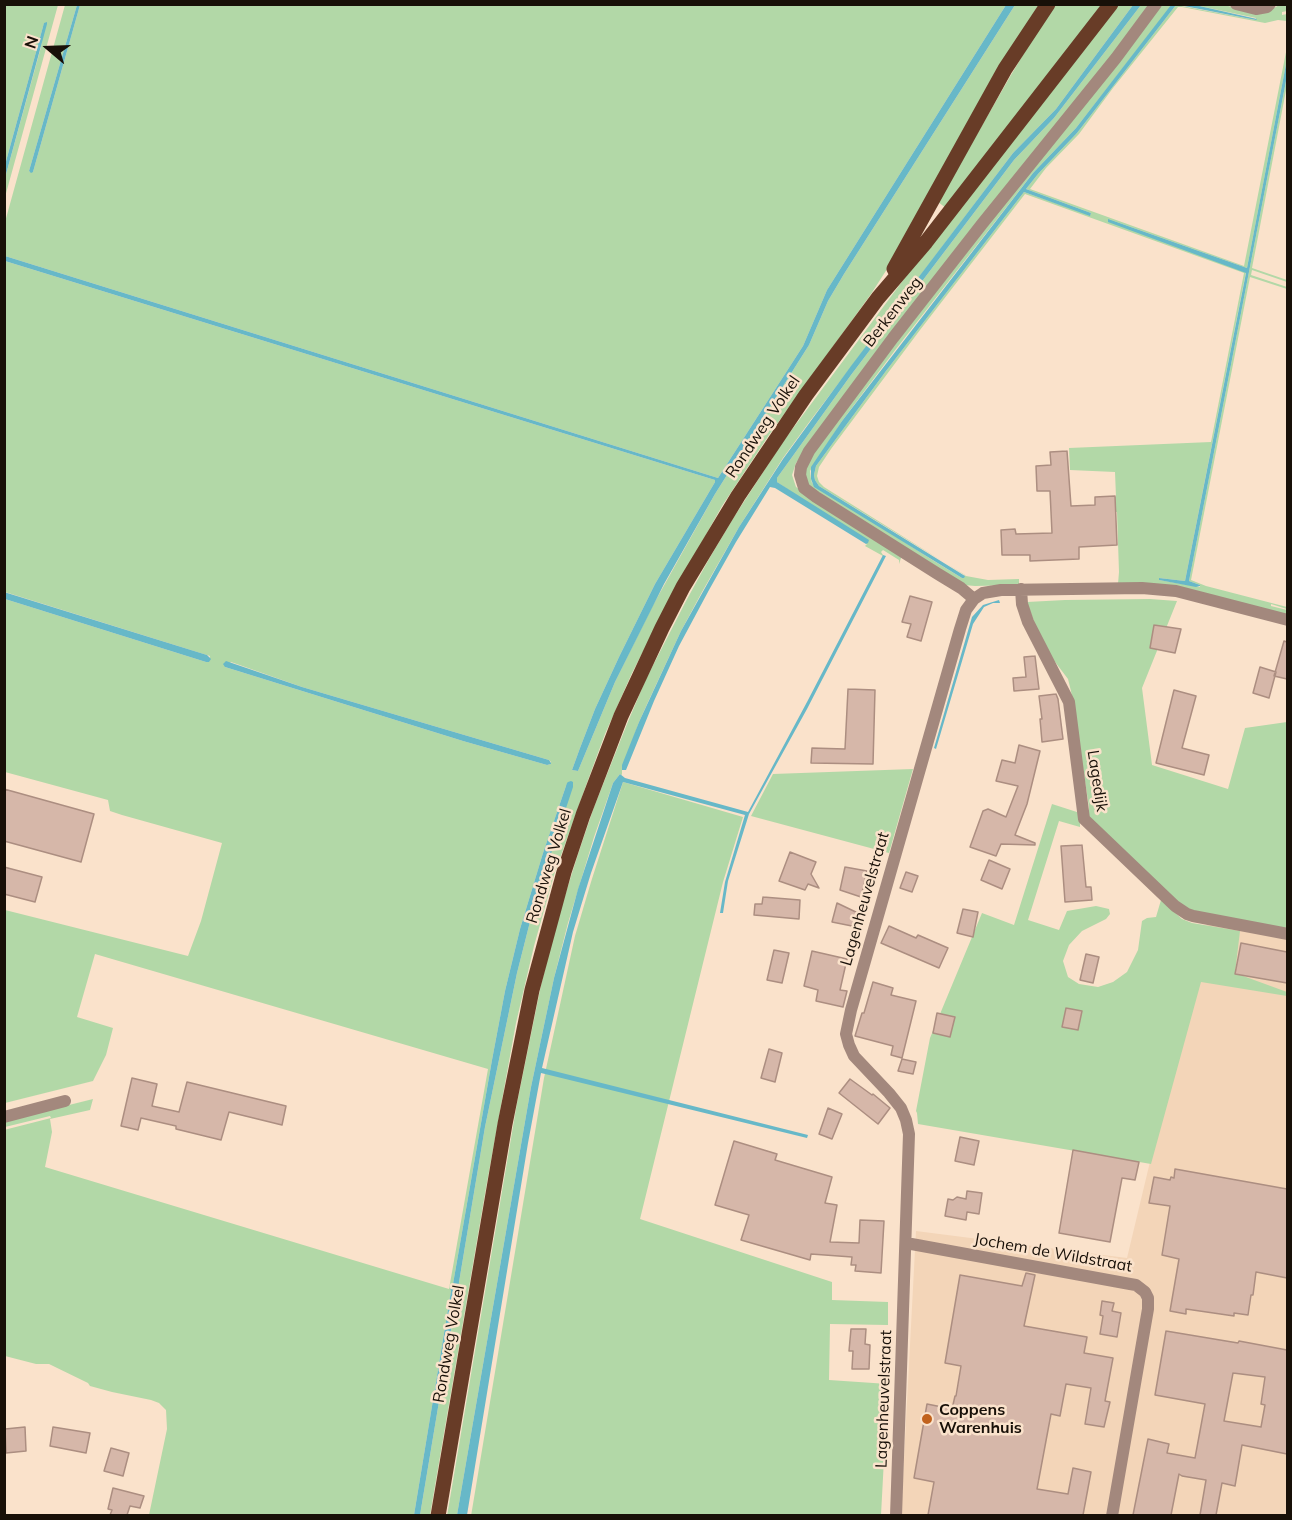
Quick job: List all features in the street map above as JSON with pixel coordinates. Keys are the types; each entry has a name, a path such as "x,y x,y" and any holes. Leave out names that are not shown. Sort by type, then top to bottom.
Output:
{"main road":[{"name":"Rondweg Volkel","path":"878,298 1005,69 1048,4"},
{"name":"Rondweg Volkel","path":"438,1515 517,1057 539,960 583,815 625,707 683,587 738,496 806,395 878,298 926,242 1111,4"}],"street":[{"name":"Berkenweg","path":"974,599 938,573 810,493 801,481 801,467 809,451 893,338 1116,58 1156,4"},
{"path":"1236,4 1256,9 1267,7 1270,4"},
{"path":"974,599 983,593 1021,590 1159,589 1287,620"},
{"name":"Lagedijk","path":"1021,590 1022,604 1028,622 1069,702 1084,819 1175,906 1187,914 1287,934"},
{"name":"Lagenheuvelstraat","path":"896,1515 909,1134 901,1108 854,1056 846,1034 850,1010 960,629 966,610 974,599"},
{"path":"4,1117 65,1101"},
{"name":"Jochem de Wildstraat","path":"906,1243 1130,1284 1145,1292 1148,1298 1148,1309 1112,1515"}],"shaded area":[{"path":"1209,915 1287,929 1287,1515 901,1516 916,1231 1127,1258"}],"green space":[{"path":"5,5 58,5 5,197 5,178 41,47 44,23 5,165"},
{"path":"65,5 77,5 30,172 33,172 80,5 1006,5 827,290 803,346 718,478 5,256 5,222"},
{"path":"1015,5 1042,5 889,266 769,435 722,506 632,673 605,734 554,875 516,1023 430,1515 420,1515 485,1127 517,973 551,851 567,783 520,929 505,991 453,1284 450,1287 414,1515 149,1515 167,1429 166,1410 159,1403 151,1400 90,1386 49,1364 36,1364 5,1356 4,1130 51,1118 50,1116 5,1127 5,1121 93,1099 90,1110 50,1119 52,1132 45,1167 449,1289 488,1069 95,954 77,1017 113,1028 106,1055 93,1081 5,1103 5,910 188,956 201,921 222,843 110,811 108,800 5,772 5,599 206,662 209,662 210,656 5,592 5,261 715,480 655,584 619,657 595,709 572,770 578,771 615,682 652,607 715,494 809,345 828,301","holes":["231,662 302,687 549,760 551,764 547,765 463,741 225,667"]},
{"path":"1053,5 1103,5 946,208 938,202"},
{"path":"1115,5 1133,5 1056,109 1013,153 783,458 739,527 702,592 681,631 639,722 622,775 620,774 613,783 594,837 554,978 531,1087 457,1515 447,1516 517,1103 541,985 558,918 594,807 646,679 709,559 782,443 904,279"},
{"path":"1141,5 1151,5 796,463 792,475 796,487 902,555 899,564 899,560 883,550 881,552 883,556 865,546 867,544 777,482 777,478 851,375 1014,160 1054,118"},
{"path":"1160,5 1172,5 1076,128 1033,173 896,349 842,421 810,471 812,483 962,578 965,575 988,580 1019,579 1019,585 964,585 808,487 803,467 811,452"},
{"path":"1176,5 1256,20 1256,18 1195,5 1224,5 1253,12 1287,5 1287,11 1282,12 1282,15 1287,14 1287,21 1278,20 1265,23 1178,7 1079,134 1046,168 1030,189 1244,266 1287,47 1287,59 1247,268 1108,219 1246,272 1185,581 1159,578 1159,580 1200,587 1189,581 1287,76 1252,268 1287,280 1287,282 1252,270 1251,275 1287,287 1287,289 1250,277 1191,580 1287,607 1287,609 1271,604 1271,606 1287,610 1287,617 1118,584 1117,512 1113,512 1113,497 1116,497 1115,472 1070,470 1069,448 1211,442 1244,273 1025,194 920,330 819,467 817,476 824,487 943,562 819,486 814,475 816,466 1024,192 1090,215 1091,213 1026,189 1077,133"},
{"path":"1150,599 1177,601 1142,688 1152,765 1228,789 1245,728 1287,722 1287,928 1204,917 1187,911 1089,823 1089,807 1068,679 1046,650 1027,602"},
{"path":"913,769 889,853 751,816 773,774"},
{"path":"623,782 743,817 723,882 640,1219 832,1282 832,1300 888,1302 888,1325 830,1324 829,1380 888,1384 881,1515 471,1516 544,1078 575,936"},
{"path":"1052,804 1080,813 1080,827 1059,821 1028,920 1059,930 1067,911 1096,906 1109,909 1110,914 1106,919 1082,931 1069,945 1063,961 1068,977 1079,984 1098,987 1113,982 1127,972 1138,950 1142,921 1156,917 1161,900 1182,919 1192,923 1240,931 1235,973 1287,992 1287,996 1201,982 1151,1164 918,1124 916,1111 930,1038 982,913 1014,925"}],"water":[{"path":"1172,4 1195,5 1257,19 1176,5 1077,133 1026,189 1091,213 1090,216 1024,192 816,466 814,475 819,486 965,576 962,578 814,487 811,467 842,421 1033,173 1076,128"},
{"path":"77,5 80,5 31,173 29,171"},
{"path":"1006,5 1015,5 844,274 828,301 809,345 715,494 664,584 615,682 578,771 572,770 595,709 619,657 655,584 715,480 5,261 5,256 718,478 803,346 827,290"},
{"path":"1133,5 1141,5 1054,118 1014,160 851,375 777,478 777,482 869,540 868,543 866,544 770,487 736,542 679,646 626,770 622,770 639,722 681,631 739,527 783,459 1013,153 1056,109"},
{"path":"47,22 5,178 5,165 44,23"},
{"path":"1287,59 1287,76 1189,581 1200,586 1159,580 1159,578 1185,581 1246,273 1108,222 1108,219 1247,268"},
{"path":"883,555 886,556 807,709 749,814 728,881 723,913 720,913 725,882 745,815 623,782 573,932 542,1068 808,1135 807,1138 541,1073 467,1515 457,1515 531,1087 554,978 578,889 613,783 620,774 625,778 748,812"},
{"path":"4,592 207,655 211,659 206,662 5,599"},
{"path":"999,600 1000,603 984,607 973,624 936,749 934,748 972,617 983,605"},
{"path":"226,661 302,687 549,760 551,764 547,765 463,741 225,667 223,664"},
{"path":"571,781 573,787 535,902 517,973 485,1127 420,1515 414,1515 450,1288 453,1284 505,991 520,929 543,853 567,783"}],"building":[{"path":"1067,451 1071,506 1095,505 1095,497 1115,496 1117,545 1079,547 1079,559 1030,561 1030,555 1002,555 1001,530 1015,529 1016,534 1052,533 1050,491 1037,491 1036,466 1051,465 1050,452"},
{"path":"910,596 932,602 921,641 907,637 911,624 902,622"},
{"path":"1154,625 1181,629 1175,653 1150,648"},
{"path":"1284,641 1287,642 1287,679 1274,676"},
{"path":"1035,656 1039,689 1014,691 1013,678 1026,677 1024,657"},
{"path":"1260,667 1276,672 1269,698 1253,693"},
{"path":"848,689 875,690 873,764 811,763 812,748 845,749"},
{"path":"1174,690 1196,696 1182,748 1209,755 1204,775 1156,763"},
{"path":"1056,694 1063,739 1042,742 1039,696"},
{"path":"1019,745 1040,751 1027,804 1015,835 1035,845 1001,844 996,856 970,847 983,811 988,809 1006,817 1018,786 996,781 1002,760 1015,763"},
{"path":"4,789 94,814 81,862 4,841"},
{"path":"1082,845 1086,887 1091,887 1092,900 1065,902 1061,846"},
{"path":"790,852 816,862 811,874 819,888 808,884 805,890 779,881"},
{"path":"989,860 1010,869 1002,889 981,880"},
{"path":"4,867 42,877 35,902 4,894"},
{"path":"845,867 867,871 861,897 840,890"},
{"path":"906,872 918,876 912,892 900,888"},
{"path":"763,897 800,900 799,919 754,915 755,904 762,904"},
{"path":"837,903 860,914 857,927 832,922"},
{"path":"963,909 978,912 973,937 957,933"},
{"path":"889,926 916,938 918,935 948,948 939,968 881,943"},
{"path":"1241,943 1287,952 1287,983 1235,974"},
{"path":"774,950 789,953 782,983 767,980"},
{"path":"812,951 847,959 840,990 847,991 843,1007 816,1001 818,990 804,986"},
{"path":"1086,954 1099,957 1093,983 1080,980"},
{"path":"873,982 893,988 891,995 916,1001 902,1058 891,1055 893,1046 855,1036"},
{"path":"1066,1008 1082,1011 1078,1030 1062,1027"},
{"path":"937,1013 955,1017 950,1037 933,1033"},
{"path":"769,1049 782,1053 775,1082 761,1078"},
{"path":"902,1059 916,1062 913,1074 898,1071"},
{"path":"132,1078 157,1084 152,1106 179,1112 187,1082 286,1106 282,1125 229,1112 221,1140 141,1118 138,1130 121,1126"},
{"path":"850,1079 890,1108 878,1124 839,1093"},
{"path":"828,1108 842,1114 832,1139 819,1134"},
{"path":"960,1137 979,1141 974,1165 955,1161"},
{"path":"734,1141 777,1154 775,1160 832,1177 825,1203 837,1205 830,1242 859,1243 860,1220 884,1221 881,1273 855,1271 856,1265 851,1265 852,1257 811,1254 810,1260 741,1240 749,1215 715,1205"},
{"path":"1073,1150 1139,1162 1135,1180 1122,1178 1110,1242 1059,1233"},
{"path":"1175,1169 1287,1189 1287,1278 1256,1272 1248,1315 1234,1313 1234,1316 1186,1309 1186,1314 1170,1311 1179,1259 1162,1255 1170,1206 1149,1203 1154,1177 1170,1180 1171,1177 1174,1178"},
{"path":"967,1191 982,1193 979,1214 967,1212 966,1220 945,1216 948,1199 953,1200 957,1197 966,1199"},
{"path":"1026,1273 1035,1275 1024,1326 1087,1337 1084,1353 1113,1358 1105,1401 1110,1402 1104,1427 1085,1424 1091,1388 1066,1384 1060,1416 1051,1414 1037,1489 1068,1494 1073,1468 1091,1472 1083,1515 928,1515 934,1482 914,1478 927,1404 952,1409 956,1396 961,1366 945,1363 960,1275 1022,1286"},
{"path":"1102,1301 1114,1303 1112,1311 1121,1313 1117,1337 1100,1334 1103,1316 1100,1315"},
{"path":"851,1329 866,1329 865,1344 870,1345 869,1369 852,1369 853,1351 849,1351"},
{"path":"1166,1331 1287,1350 1287,1454 1242,1445 1235,1486 1222,1483 1216,1515 1200,1515 1206,1480 1179,1474 1171,1515 1133,1515 1148,1439 1169,1444 1167,1453 1195,1458 1205,1404 1155,1395","holes":["1233,1373 1265,1377 1261,1404 1265,1405 1261,1427 1224,1421"]},
{"path":"25,1427 26,1451 6,1453 5,1429"},
{"path":"53,1427 90,1433 86,1453 50,1446"},
{"path":"111,1448 129,1453 123,1476 104,1471"},
{"path":"113,1488 144,1496 140,1508 130,1506 127,1515 110,1515 112,1510 108,1509"}],"place":[{"name":"Coppens Warenhuis","path":"927,1419"}]}
